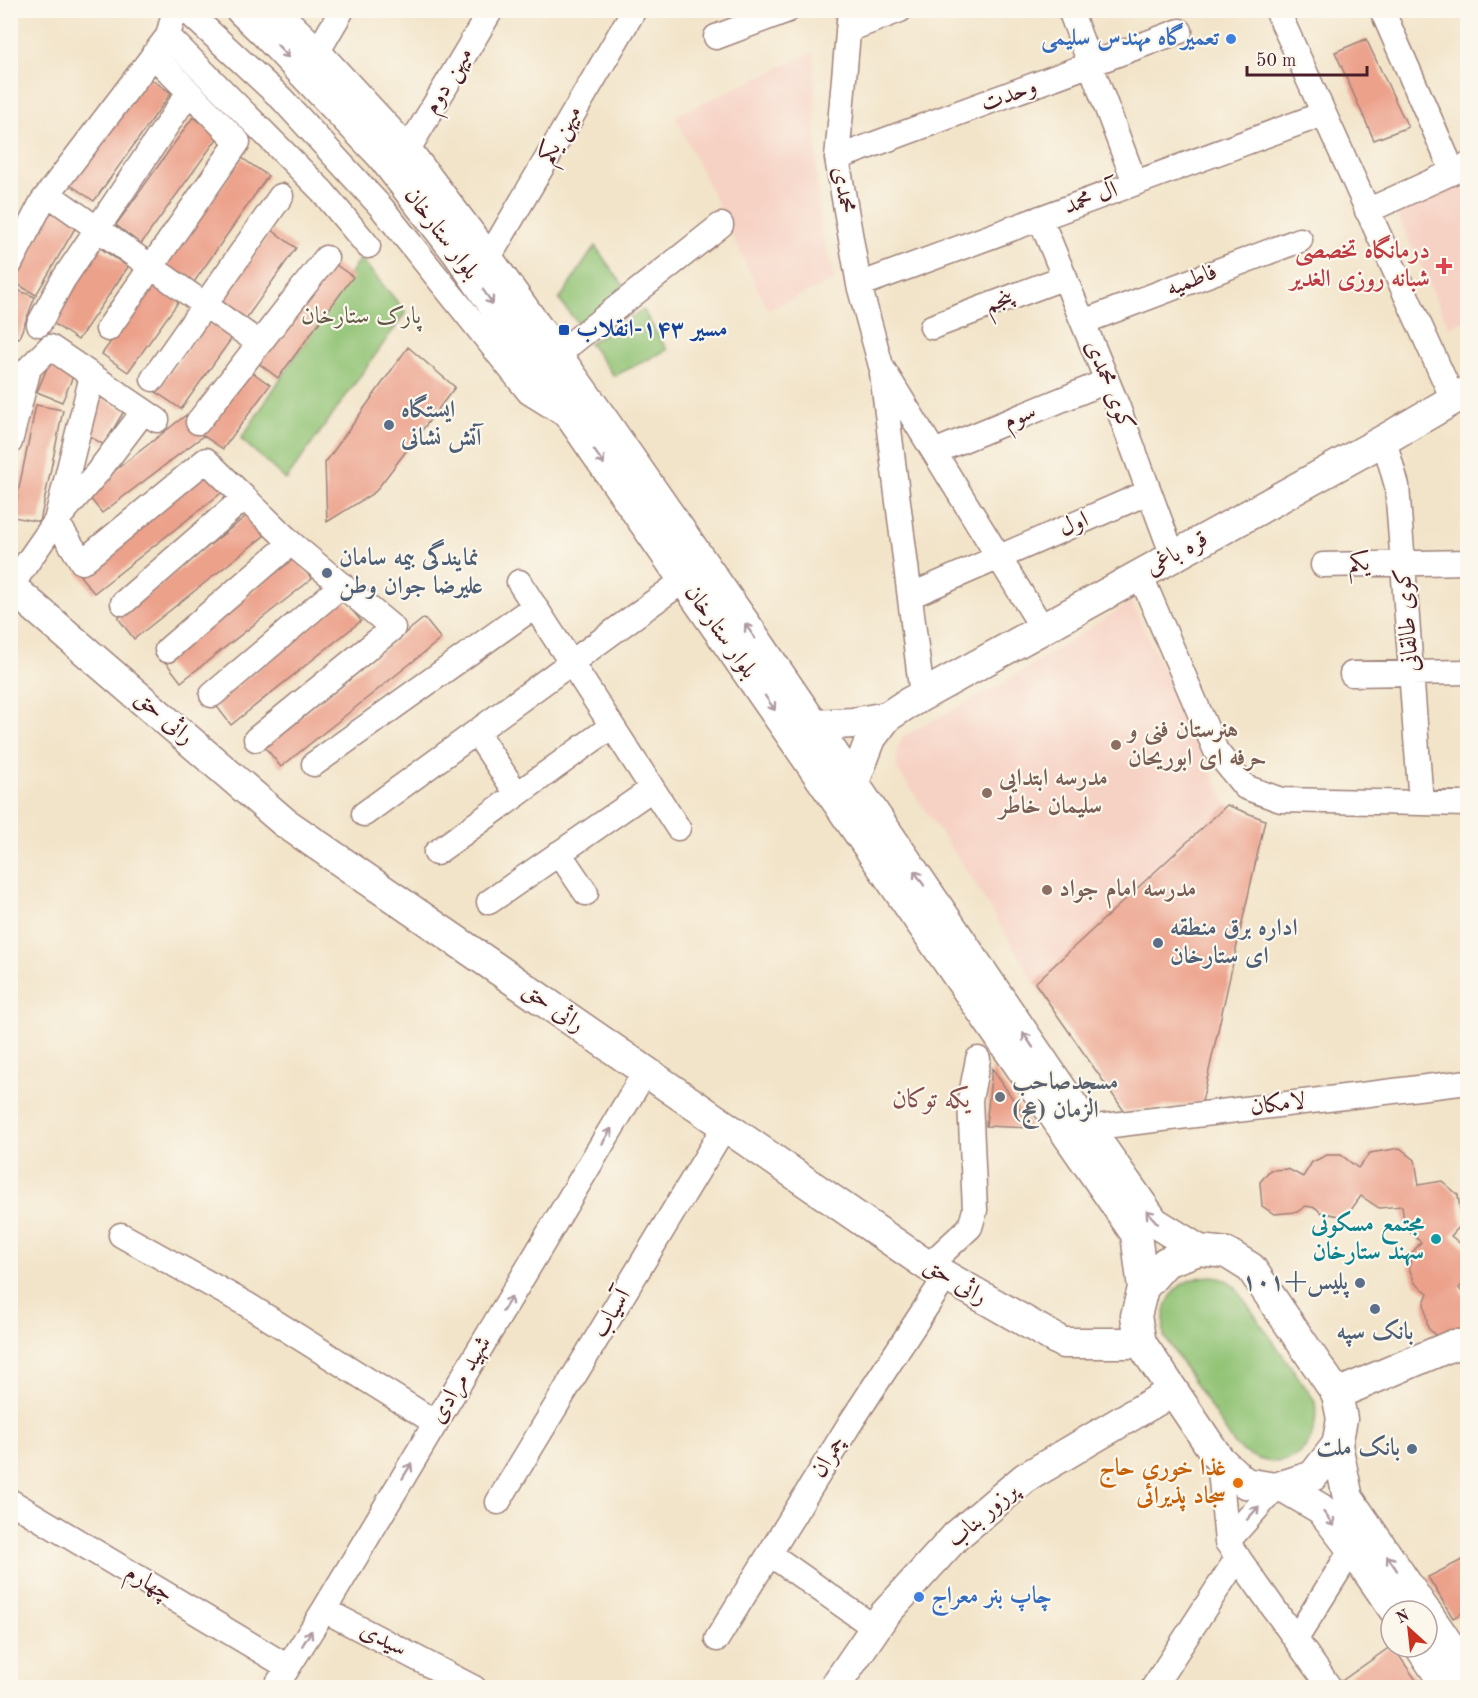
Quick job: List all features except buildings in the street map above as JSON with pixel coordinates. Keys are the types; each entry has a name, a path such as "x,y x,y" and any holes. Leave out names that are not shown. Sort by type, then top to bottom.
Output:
{"main road":[{"name":"بلوار ستارخان","path":"240,10 264,32 382,156 457,252 548,362 572,419 684,580 805,732"},
{"name":"بلوار ستارخان","path":"273,10 317,53 408,151 488,259 548,362 805,732 1136,1234 1143,1288"},
{"name":"قره باغی","path":"843,789 871,738 887,717 922,695 1384,440 1460,395"},
{"name":"راثی حق","path":"11,586 284,822 937,1272 1063,1343 1141,1343"},
{"name":"قره باغی","path":"805,732 887,717"},
{"name":"بلوار ستارخان","path":"843,789 1154,1222 1199,1250"},
{"path":"1387,1599 1321,1509 1278,1487 1245,1483 1219,1459 1141,1343 1137,1316 1143,1288 1166,1262 1199,1250 1227,1253 1251,1268 1337,1394 1342,1419 1338,1445 1348,1498 1417,1599"},
{"path":"1337,1394 1453,1345 1467,1345"},
{"name":"پرزور بناب","path":"841,1685 884,1615 956,1536 1025,1478 1173,1391"},
{"path":"1278,1487 1312,1476 1338,1445"},
{"path":"1439,1631 1467,1672"},
{"path":"1428,1659 1448,1688"}],"street":[{"path":"10,264 42,201 168,36 173,17 172,10"},
{"path":"186,10 282,99 381,207 528,392 572,419"},
{"path":"317,53 342,10"},
{"name":"میهن دوم","path":"408,151 491,10"},
{"name":"میهن یکم","path":"488,259 634,10"},
{"path":"716,37 788,10"},
{"path":"849,20 900,10"},
{"path":"1070,10 1135,183"},
{"path":"1277,10 1367,212 1460,395"},
{"path":"1367,212 1460,168 1382,10"},
{"name":"محمدی","path":"849,20 837,158 859,285 881,366 922,695"},
{"name":"وحدت","path":"837,158 1091,66 1180,31"},
{"path":"168,36 322,191 368,246"},
{"path":"108,328 238,142 153,55"},
{"path":"39,324 63,280 189,92"},
{"name":"آل محمد","path":"859,285 1323,114"},
{"path":"48,194 259,343"},
{"path":"153,378 281,196"},
{"name":"کوی محمدی","path":"1040,218 1107,381 1173,556"},
{"path":"548,362 721,225"},
{"name":"فاطمیه","path":"1083,322 1300,240"},
{"path":"198,422 326,258"},
{"name":"پنجم","path":"932,327 1065,277"},
{"path":"10,442 29,368 50,347 151,416 56,522 11,586"},
{"name":"محمدی","path":"881,366 1043,629"},
{"path":"92,376 56,522 81,562 206,460 291,543 393,628 256,739"},
{"name":"سوم","path":"934,452 1107,381"},
{"name":"کوی طالقانی","path":"1384,440 1397,486 1421,803"},
{"name":"اول","path":"910,596 1149,492"},
{"path":"123,603 244,498"},
{"path":"167,650 291,543"},
{"name":"یکم","path":"1323,565 1467,562"},
{"path":"1140,574 1216,751 1245,787 1281,801 1467,804"},
{"path":"364,814 684,580"},
{"path":"519,582 678,828"},
{"path":"212,695 342,585"},
{"path":"314,764 535,606"},
{"path":"1352,674 1467,672"},
{"path":"436,853 612,726"},
{"path":"476,732 517,794"},
{"path":"489,902 652,789"},
{"path":"559,853 586,893"},
{"name":"چمران","path":"717,1639 849,1425 937,1272 970,1227 975,1210 970,1100 978,1059"},
{"name":"شهید مرادی","path":"275,1688 324,1610 645,1072"},
{"name":"لامکان","path":"1088,1128 1467,1082"},
{"name":"آسیاب","path":"498,1502 725,1126"},
{"path":"121,1235 246,1304 436,1423"},
{"path":"1219,1459 1233,1550 1296,1639 1323,1684"},
{"path":"1153,1688 1233,1550 1278,1487"},
{"name":"چهارم","path":"10,1500 288,1667"},
{"path":"1296,1639 1352,1549"},
{"path":"770,1554 875,1628"},
{"name":"سیدی","path":"324,1610 474,1688"}],"shaded area":[{"path":"814,52 817,182 822,233 835,280 768,310 675,116"},
{"name":"درمانگاه تخصصی شبانه روزی الغدیر","path":"1467,181 1467,319 1449,328 1396,212"},
{"path":"1131,602 1227,805 1035,983 971,877 897,769 897,749 903,736 1002,684"}],"green space":[{"path":"595,246 628,292 583,330 559,300"},
{"name":"پارک ستارخان","path":"360,258 406,312 286,480 241,439"},
{"path":"643,310 667,350 614,376 589,343"},
{"path":"1213,1276 1228,1281 1235,1287 1315,1401 1315,1420 1311,1436 1304,1449 1293,1457 1281,1461 1266,1461 1251,1456 1235,1445 1164,1336 1165,1312 1173,1293 1189,1281"}],"place":[{"name":"تعمیرگاه مهندس سلیمی","path":"1231,39"},
{"name":"درمانگاه تخصصی شبانه روزی الغدیر","path":"1444,266"},
{"name":"مسیر ۱۴۳-انقلاب","path":"564,330"},
{"name":"ایستگاه آتش نشانی","path":"389,425"},
{"name":"نمایندگی بیمه سامان علیرضا جوان وطن","path":"327,573"},
{"name":"هنرستان فنی و حرفه ای ابوریحان","path":"1116,745"},
{"name":"مدرسه ابتدایی سلیمان خاطر","path":"987,793"},
{"name":"مدرسه امام جواد","path":"1047,890"},
{"name":"اداره برق منطقه ای ستارخان","path":"1158,943"},
{"name":"مسجدصاحب الزمان (عج)","path":"1000,1097"},
{"name":"مجتمع مسکونی سهند ستارخان","path":"1436,1239"},
{"name":"پلیس+۱۰۱","path":"1360,1283"},
{"name":"بانک سپه","path":"1375,1309"},
{"name":"بانک ملت","path":"1412,1449"},
{"name":"غذا خوری حاج سجاد پذیرائی","path":"1238,1483"},
{"name":"چاپ بنر معراج","path":"919,1597"}],"district":[{"name":"یکه توکان","path":"931,1100"}]}
